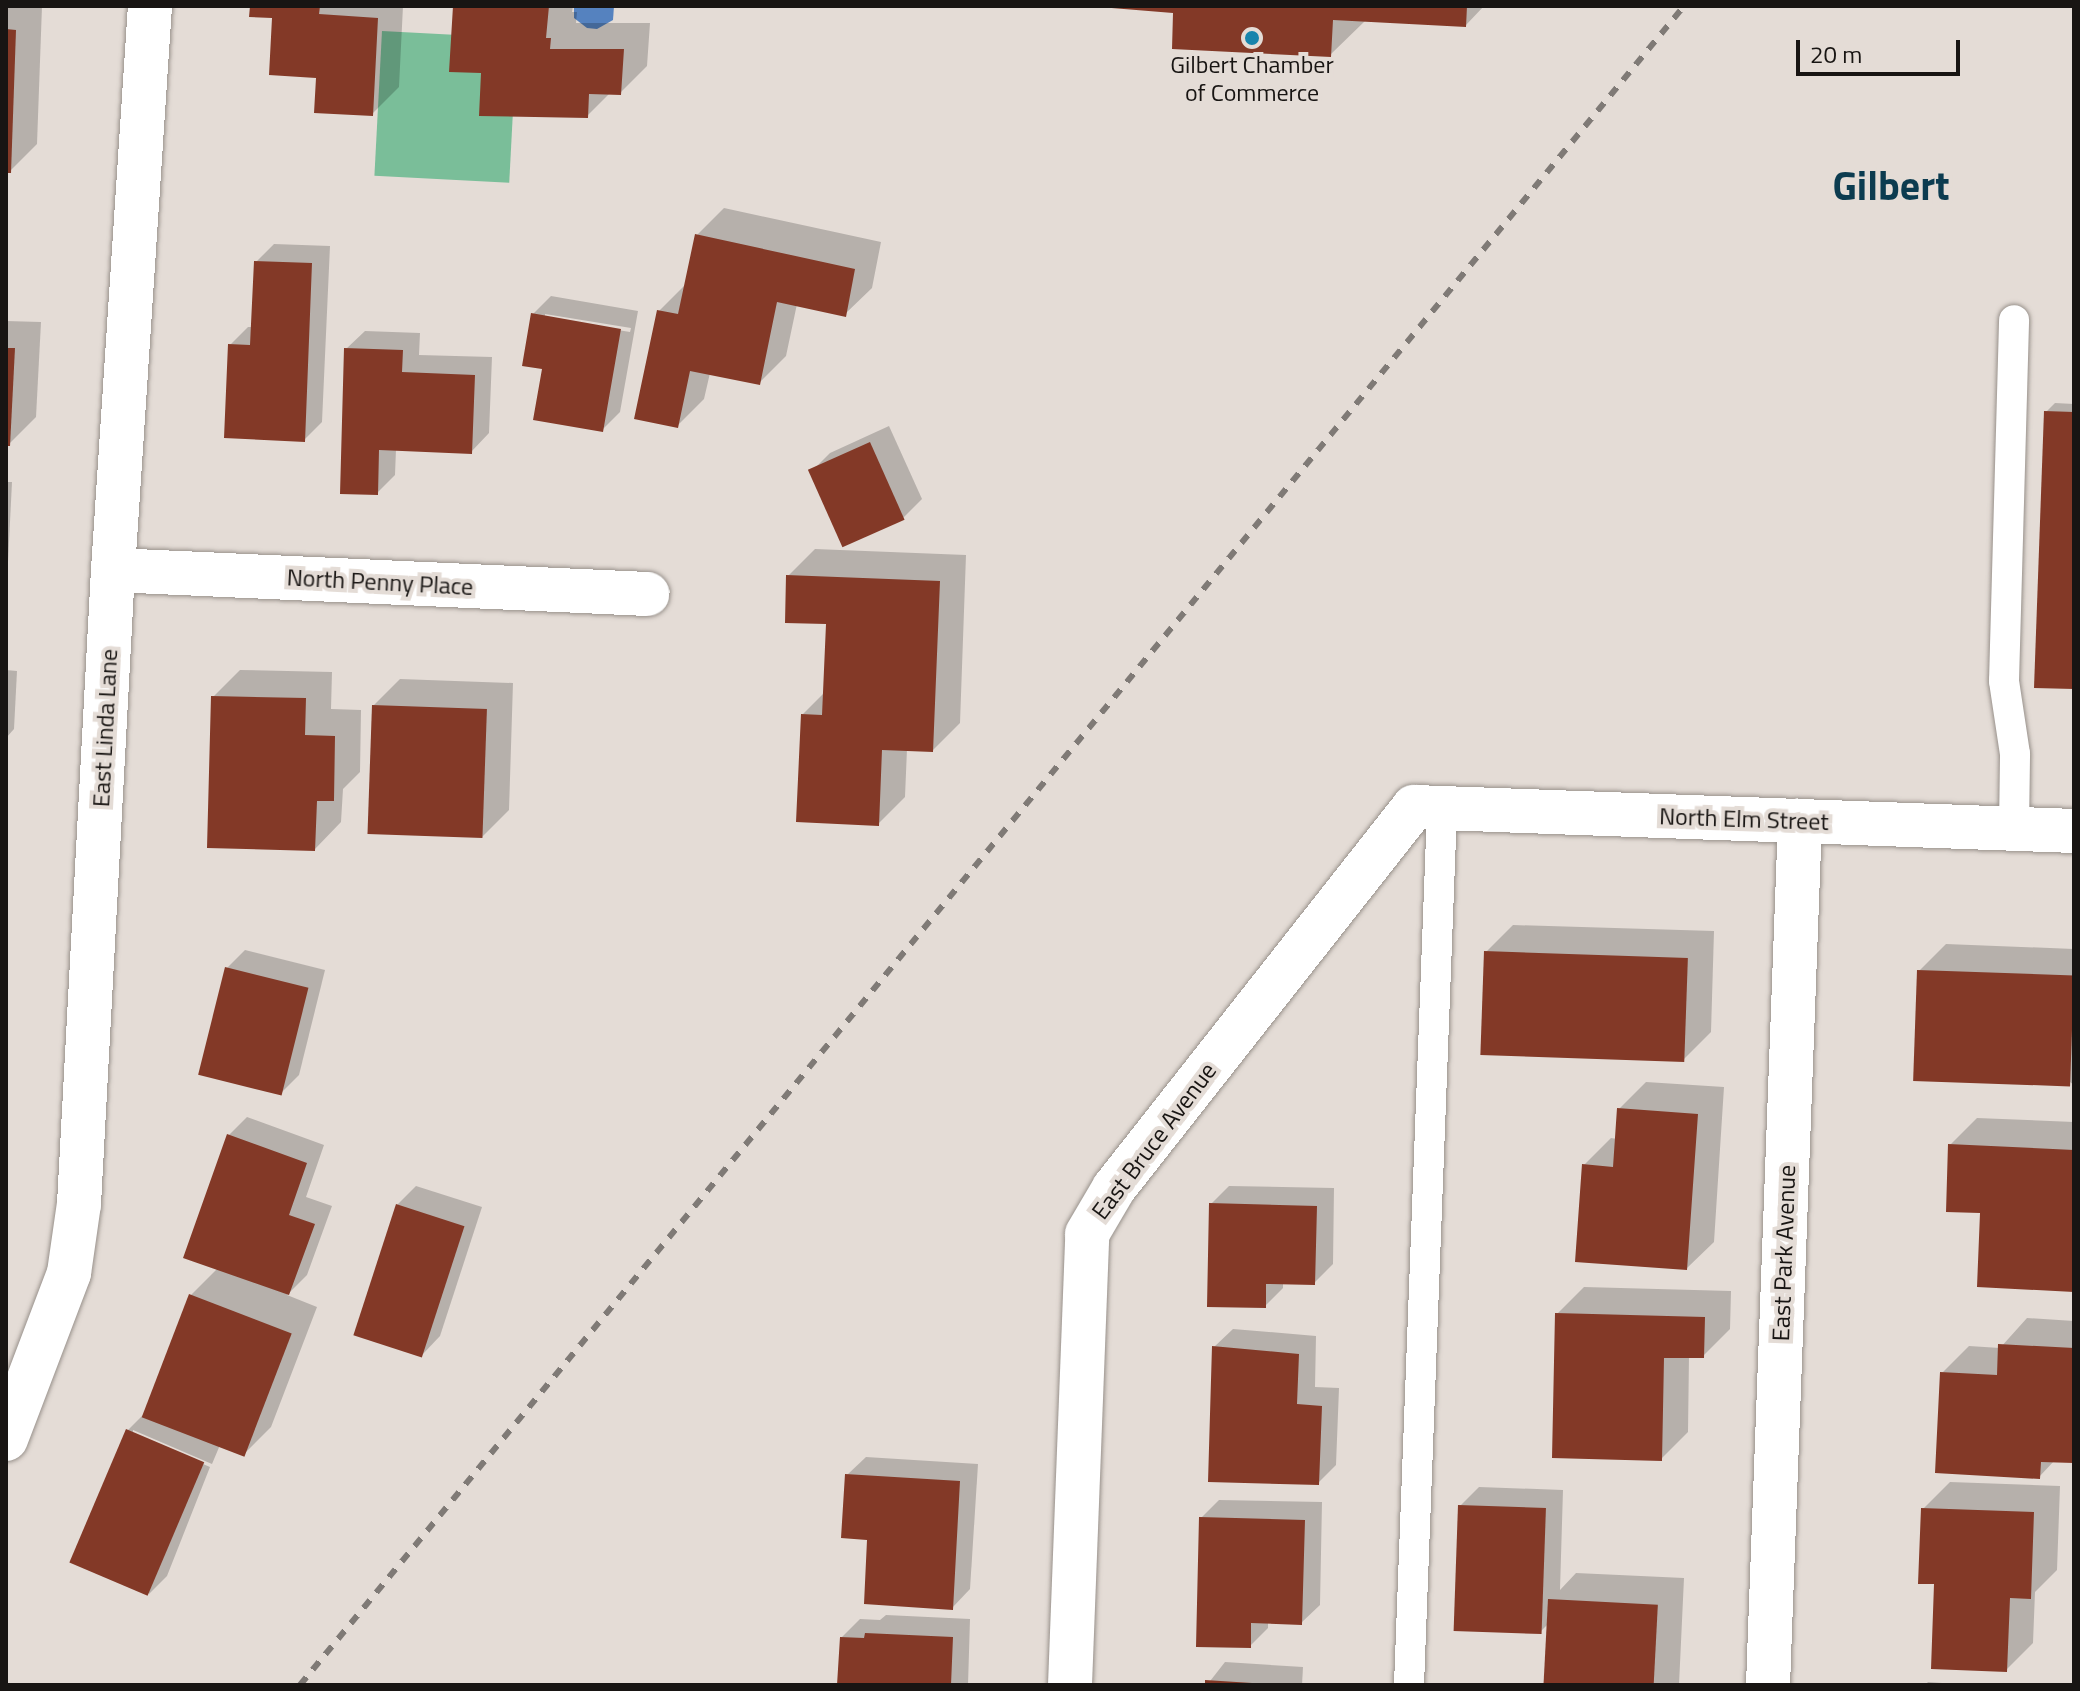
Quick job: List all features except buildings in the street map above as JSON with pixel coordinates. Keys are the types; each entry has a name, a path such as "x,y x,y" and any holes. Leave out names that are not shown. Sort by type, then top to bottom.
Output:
{"street":[{"name":"East Linda Lane","path":"6,1439 69,1273 79,1204 113,570 150,6"},
{"name":"North Penny Place","path":"113,570 647,594"},
{"name":"North Elm Street","path":"1428,808 2074,831"},
{"name":"East Bruce Avenue","path":"1070,1685 1087,1234 1114,1188 1428,808"},
{"name":"East Park Avenue","path":"1768,1685 1800,821"}],"lane":[{"path":"2014,320 2004,681 2015,754 2014,829"},
{"path":"1409,1685 1428,808"}],"green space":[{"path":"382,31 517,38 509,183 374,176"}],"water":[{"path":"574,6 614,6 613,20 597,29 587,28 574,18"}],"railway":[{"path":"300,1685 1684,6"}],"place":[{"name":"Gilbert Chamber of Commerce","path":"1252,38"}],"district":[{"name":"Gilbert","path":"1891,186"}]}
